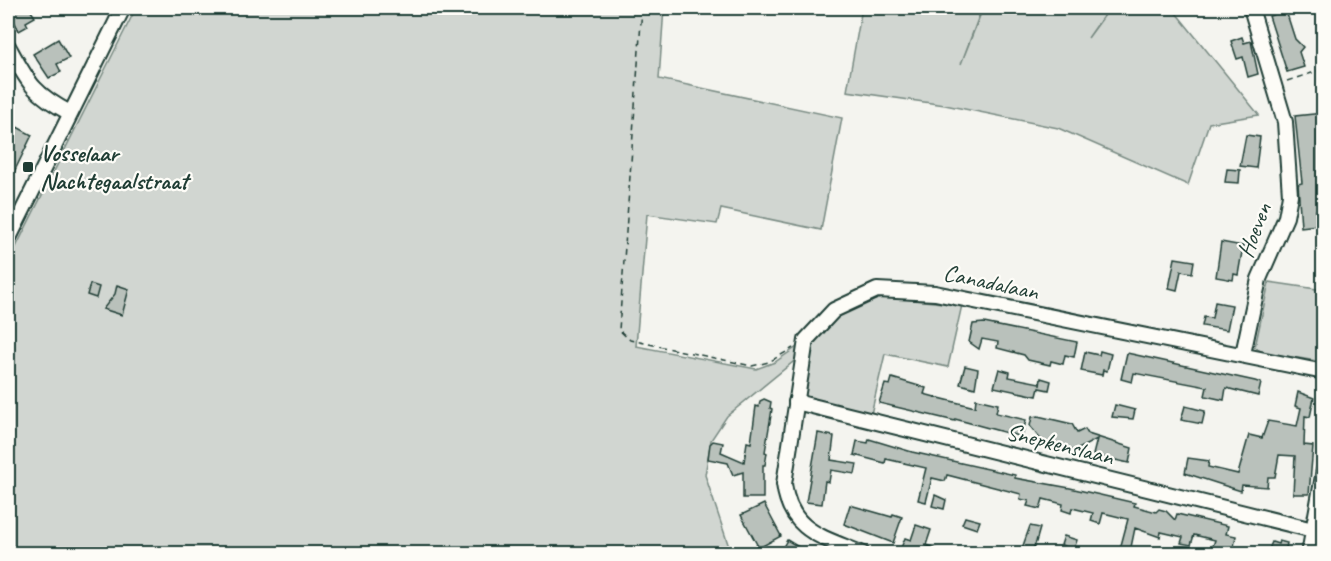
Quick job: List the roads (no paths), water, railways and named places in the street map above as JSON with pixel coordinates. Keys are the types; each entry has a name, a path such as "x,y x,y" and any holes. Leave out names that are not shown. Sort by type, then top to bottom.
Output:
{"street":[{"path":"8,240 123,8"},
{"name":"Hoeven","path":"1243,354 1259,279 1286,217 1290,195 1285,122 1251,8"},
{"path":"8,46 32,88 44,99 70,113"},
{"name":"Canadalaan","path":"796,402 806,340 834,310 877,290 935,293 1226,354 1243,354"},
{"path":"1243,354 1323,372"},
{"path":"796,402 784,484 787,505 796,520 812,532 863,554"},
{"name":"Snepkenslaan","path":"796,402 1313,530"},
{"path":"1309,554 1313,530 1320,509 1323,470"}],"place":[{"name":"Vosselaar Nachtegaalstraat","path":"28,167"}]}
